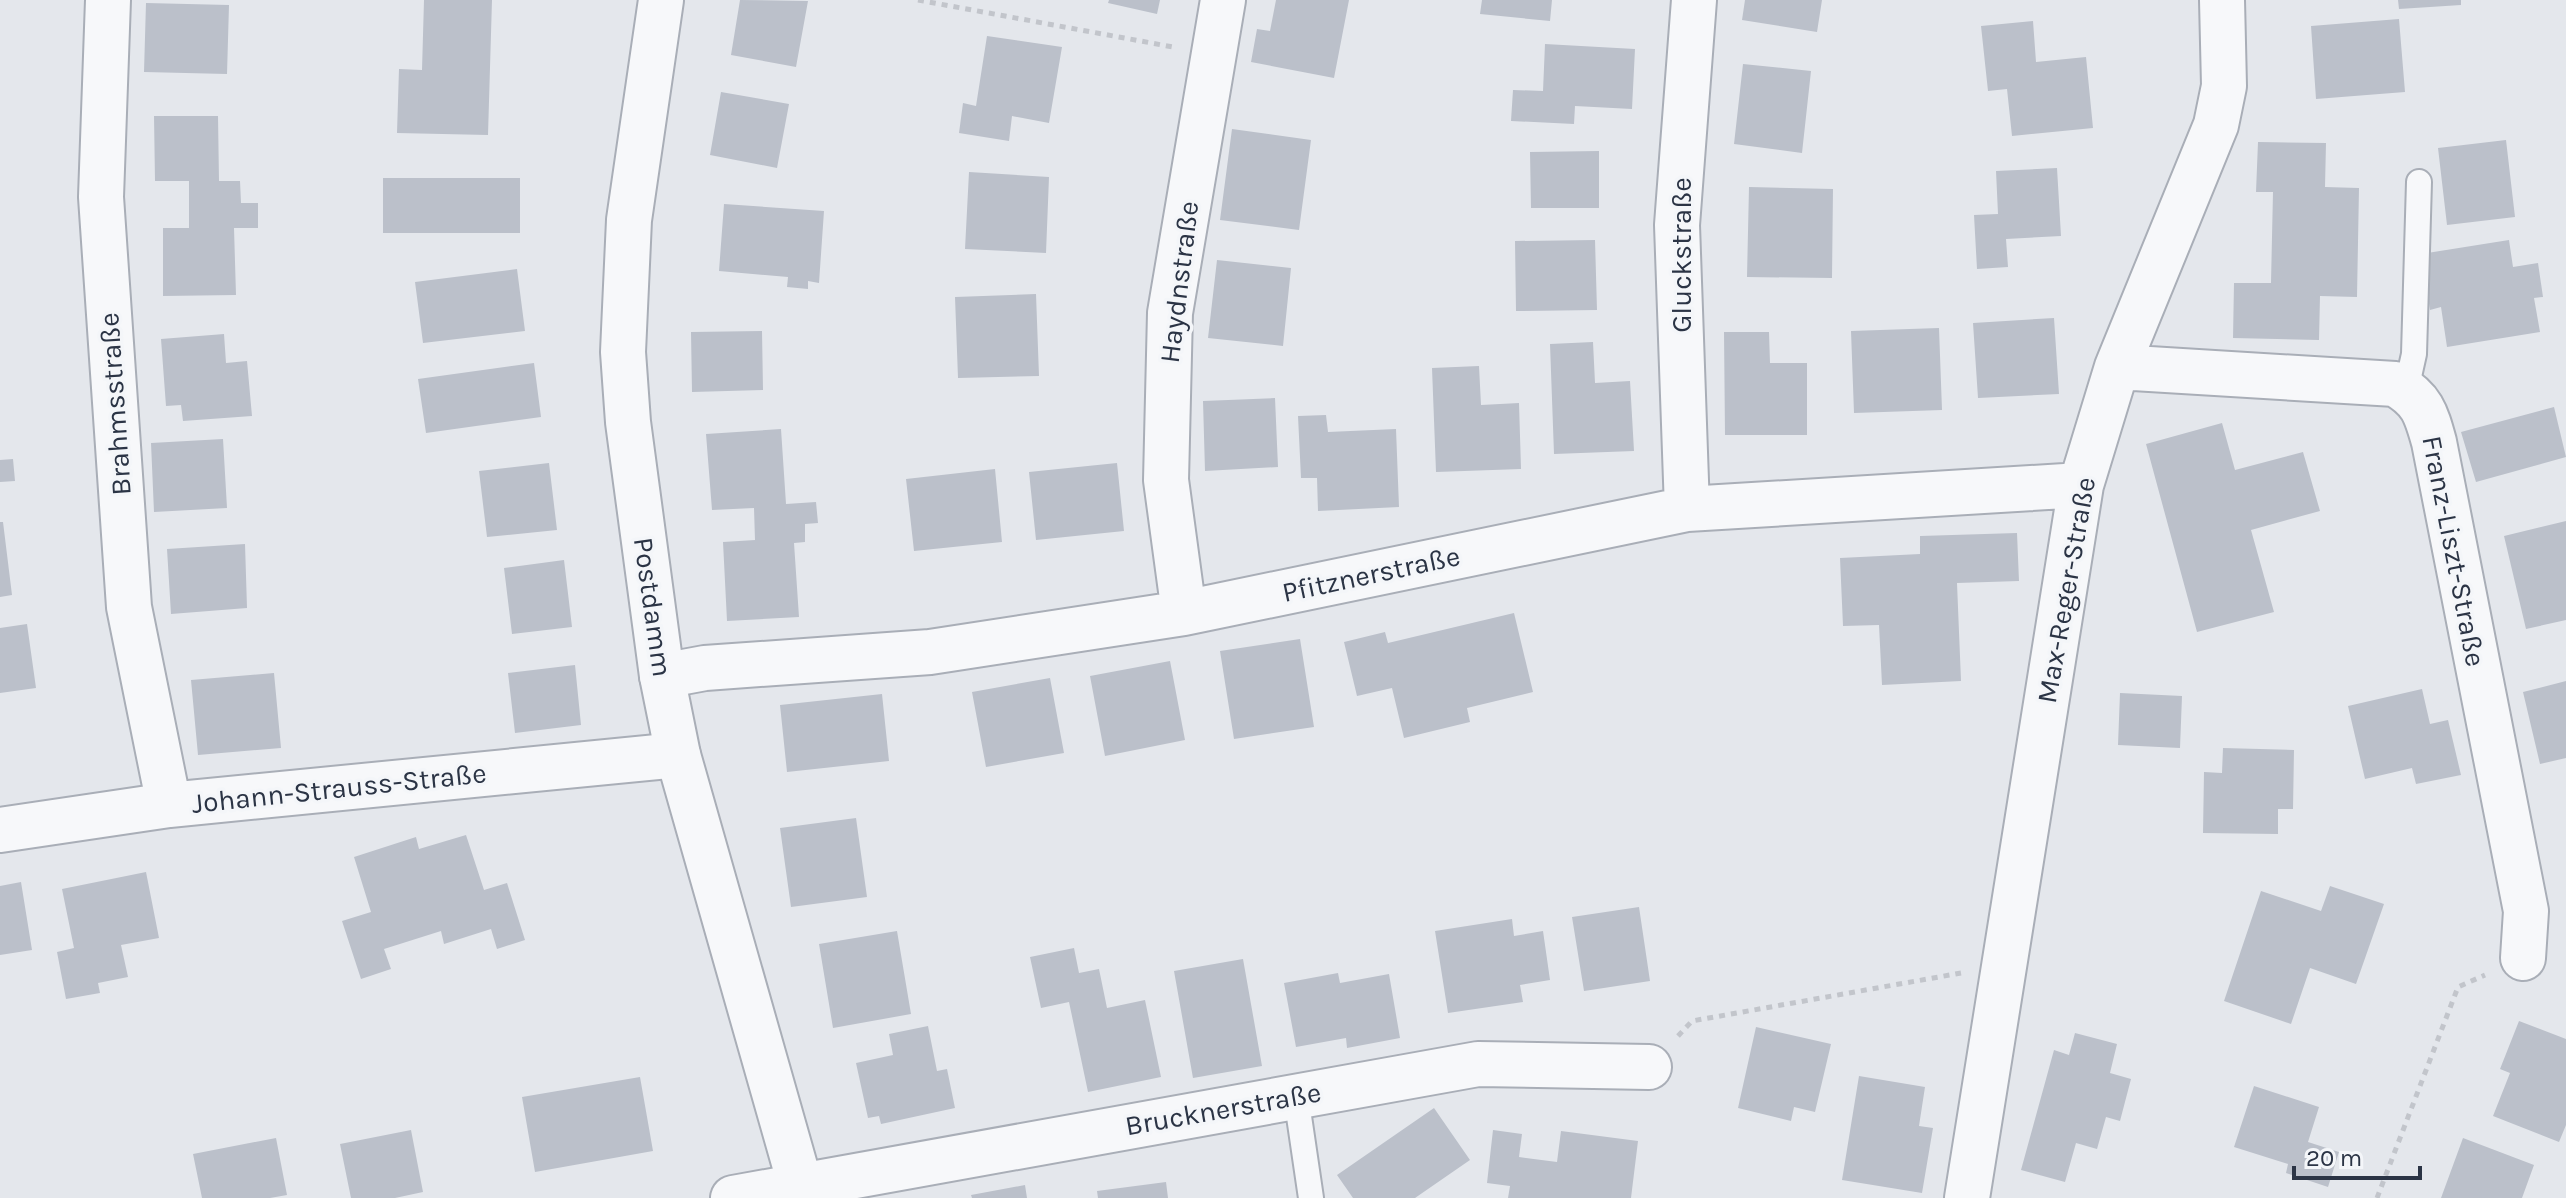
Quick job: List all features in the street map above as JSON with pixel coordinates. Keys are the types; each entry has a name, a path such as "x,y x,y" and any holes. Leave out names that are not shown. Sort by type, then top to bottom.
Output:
{"street":[{"name":"Brahmsstraße","path":"108,0 101,197 129,607 169,805"},
{"name":"Postdamm","path":"661,0 629,220 623,352 628,422 662,676 678,755 802,1191"},
{"name":"Haydnstraße","path":"1184,613 1166,480 1170,313 1223,0"},
{"name":"Gluckstraße","path":"1687,509 1677,225 1694,0"},
{"name":"Max-Reger-Straße","path":"1967,1198 2081,485 2117,367 2216,125 2224,86 2222,0"},
{"path":"2117,367 2395,384 2406,390"},
{"name":"Franz-Liszt-Straße","path":"2406,390 2423,407 2434,442 2526,911 2523,958"},
{"name":"Pfitznerstraße","path":"662,676 705,668 930,652 1184,613 1687,509 2081,485"},
{"name":"Johann-Strauss-Straße","path":"0,830 169,805 678,755"},
{"name":"Brucknerstraße","path":"733,1198 802,1191 1478,1064 1649,1067"}],"lane":[{"path":"2406,390 2414,354 2419,182"},
{"path":"1296,1096 1311,1198"}],"path":[{"path":"918,0 1212,54"},
{"path":"2377,1198 2458,987 2523,958"},
{"path":"1649,1067 1692,1021 2005,965"}],"building":[{"path":"424,0 492,0 488,135 397,133 399,69 422,70"},
{"path":"740,0 808,1 796,67 731,55"},
{"path":"1109,0 1160,0 1157,14 1108,3"},
{"path":"1276,0 1349,0 1334,78 1251,62 1257,29 1270,31"},
{"path":"1482,0 1552,0 1550,21 1480,14"},
{"path":"1745,0 1822,0 1817,32 1742,20"},
{"path":"2398,0 2461,0 2461,5 2399,9"},
{"path":"146,3 229,5 227,74 144,72"},
{"path":"2399,19 2405,92 2316,99 2311,26"},
{"path":"2033,21 2036,62 2086,57 2093,128 2012,136 2007,89 1988,91 1981,26"},
{"path":"987,36 1062,47 1049,123 1012,116 1009,141 959,133 963,103 976,106"},
{"path":"1545,44 1635,49 1632,109 1575,106 1574,124 1511,121 1513,90 1543,91"},
{"path":"1743,64 1811,71 1802,153 1734,144"},
{"path":"721,92 789,104 777,168 710,155"},
{"path":"154,116 218,116 219,181 240,181 241,203 258,203 258,228 234,228 236,295 163,296 163,228 189,228 189,181 155,181"},
{"path":"1232,129 1311,140 1299,230 1220,220"},
{"path":"2506,140 2515,217 2447,225 2438,148"},
{"path":"2258,142 2326,143 2325,187 2359,188 2357,297 2320,296 2319,340 2233,338 2234,283 2271,283 2273,192 2256,192"},
{"path":"1599,151 1599,208 1531,208 1530,152"},
{"path":"2057,168 2061,236 2006,239 2008,267 1977,269 1974,215 1998,214 1996,171"},
{"path":"969,172 1049,177 1046,253 965,249"},
{"path":"383,178 520,178 520,233 383,233"},
{"path":"1749,187 1833,189 1832,278 1747,277"},
{"path":"724,204 824,211 819,283 808,281 808,289 787,287 788,277 719,271"},
{"path":"1595,240 1597,310 1516,311 1515,241"},
{"path":"2509,240 2513,267 2538,263 2543,297 2534,298 2540,332 2447,347 2441,307 2430,310 2421,254"},
{"path":"1217,260 1291,268 1283,346 1208,338"},
{"path":"517,269 525,331 423,343 415,282"},
{"path":"1036,294 1039,376 958,378 955,297"},
{"path":"2054,318 2059,394 1978,398 1973,323"},
{"path":"1939,328 1942,410 1854,413 1851,331"},
{"path":"762,331 763,390 692,392 691,332"},
{"path":"1724,332 1769,332 1770,363 1807,363 1807,435 1725,435"},
{"path":"224,334 226,363 247,361 252,416 183,421 181,405 166,406 161,339"},
{"path":"1593,342 1595,383 1630,381 1634,451 1554,454 1550,344"},
{"path":"534,363 541,417 426,433 418,379"},
{"path":"1479,366 1481,405 1519,403 1521,469 1436,472 1432,368"},
{"path":"1275,398 1278,467 1205,471 1203,401"},
{"path":"2554,407 2566,457 2476,482 2461,432"},
{"path":"1326,415 1328,432 1396,429 1399,507 1318,511 1317,478 1301,478 1298,416"},
{"path":"2222,423 2235,470 2303,452 2320,511 2251,530 2274,612 2197,632 2146,444"},
{"path":"781,429 786,504 816,502 818,523 805,524 805,542 794,543 799,617 727,621 723,542 755,540 754,508 712,510 706,434"},
{"path":"223,439 227,508 154,512 151,443"},
{"path":"13,459 15,481 0,482 0,460"},
{"path":"549,463 557,530 487,537 479,471"},
{"path":"1117,463 1124,531 1036,540 1029,472"},
{"path":"995,469 1002,542 914,551 906,479"},
{"path":"2566,521 2566,620 2526,629 2504,536"},
{"path":"0,522 3,522 12,595 0,597"},
{"path":"2017,533 2019,581 1957,583 1961,681 1882,685 1879,625 1843,626 1840,558 1920,554 1920,536"},
{"path":"245,544 247,608 171,614 167,549"},
{"path":"564,560 572,627 512,634 504,568"},
{"path":"1514,613 1533,692 1467,708 1470,722 1404,738 1392,688 1357,696 1344,642 1385,632 1388,643"},
{"path":"27,624 36,688 0,693 0,628"},
{"path":"1300,639 1314,727 1234,739 1220,651"},
{"path":"1170,661 1185,740 1105,756 1090,676"},
{"path":"575,665 581,725 515,733 508,673"},
{"path":"274,673 281,748 198,755 191,680"},
{"path":"1050,678 1064,753 986,767 972,692"},
{"path":"2566,681 2566,758 2540,764 2523,692"},
{"path":"2422,689 2430,724 2448,720 2461,775 2416,784 2412,768 2365,779 2348,706"},
{"path":"2120,693 2182,696 2180,748 2118,745"},
{"path":"882,694 889,761 787,772 780,705"},
{"path":"2223,748 2294,750 2293,809 2278,809 2278,834 2203,833 2204,772 2222,773"},
{"path":"856,818 867,897 791,907 780,828"},
{"path":"466,835 484,890 507,883 525,940 497,949 491,929 444,944 441,931 384,949 391,969 361,979 342,921 371,912 354,857 416,837 419,849"},
{"path":"146,872 159,938 121,945 128,977 98,983 100,993 66,999 57,952 74,948 62,889"},
{"path":"21,882 32,950 0,955 0,886"},
{"path":"2330,886 2384,904 2356,984 2310,968 2291,1024 2224,1001 2261,891 2321,911"},
{"path":"1639,907 1650,981 1584,991 1572,917"},
{"path":"1512,919 1514,936 1543,931 1550,980 1520,985 1523,1002 1448,1013 1435,931"},
{"path":"897,931 911,1014 833,1028 819,944"},
{"path":"1074,948 1079,973 1099,969 1107,1008 1145,1000 1161,1077 1088,1092 1069,1002 1041,1008 1030,957"},
{"path":"1243,959 1262,1066 1193,1078 1174,971"},
{"path":"1338,973 1340,983 1389,974 1400,1038 1347,1048 1346,1038 1296,1047 1284,983"},
{"path":"2519,1021 2566,1039 2566,1125 2559,1142 2493,1116 2510,1073 2500,1069"},
{"path":"928,1026 937,1071 947,1069 955,1108 881,1124 879,1116 868,1118 856,1063 893,1055 889,1034"},
{"path":"1756,1027 1831,1044 1815,1112 1794,1107 1791,1121 1738,1108"},
{"path":"2075,1033 2117,1044 2110,1073 2131,1079 2120,1121 2106,1117 2097,1149 2076,1143 2065,1182 2021,1170 2054,1050 2069,1055"},
{"path":"1859,1076 1925,1087 1919,1126 1933,1128 1922,1193 1842,1180"},
{"path":"640,1077 653,1151 535,1172 522,1097"},
{"path":"2254,1086 2319,1107 2308,1142 2339,1152 2328,1187 2286,1173 2288,1164 2234,1147"},
{"path":"1434,1108 1470,1160 1415,1198 1353,1198 1337,1175"},
{"path":"411,1130 423,1192 395,1198 351,1198 340,1144"},
{"path":"1493,1130 1522,1134 1519,1157 1557,1162 1561,1131 1638,1141 1631,1198 1508,1198 1510,1186 1487,1183"},
{"path":"276,1138 287,1195 202,1198 193,1154"},
{"path":"2463,1138 2534,1165 2522,1198 2441,1198"},
{"path":"1166,1182 1168,1198 1098,1198 1097,1191"},
{"path":"1025,1185 1027,1198 972,1198 971,1195"}]}
